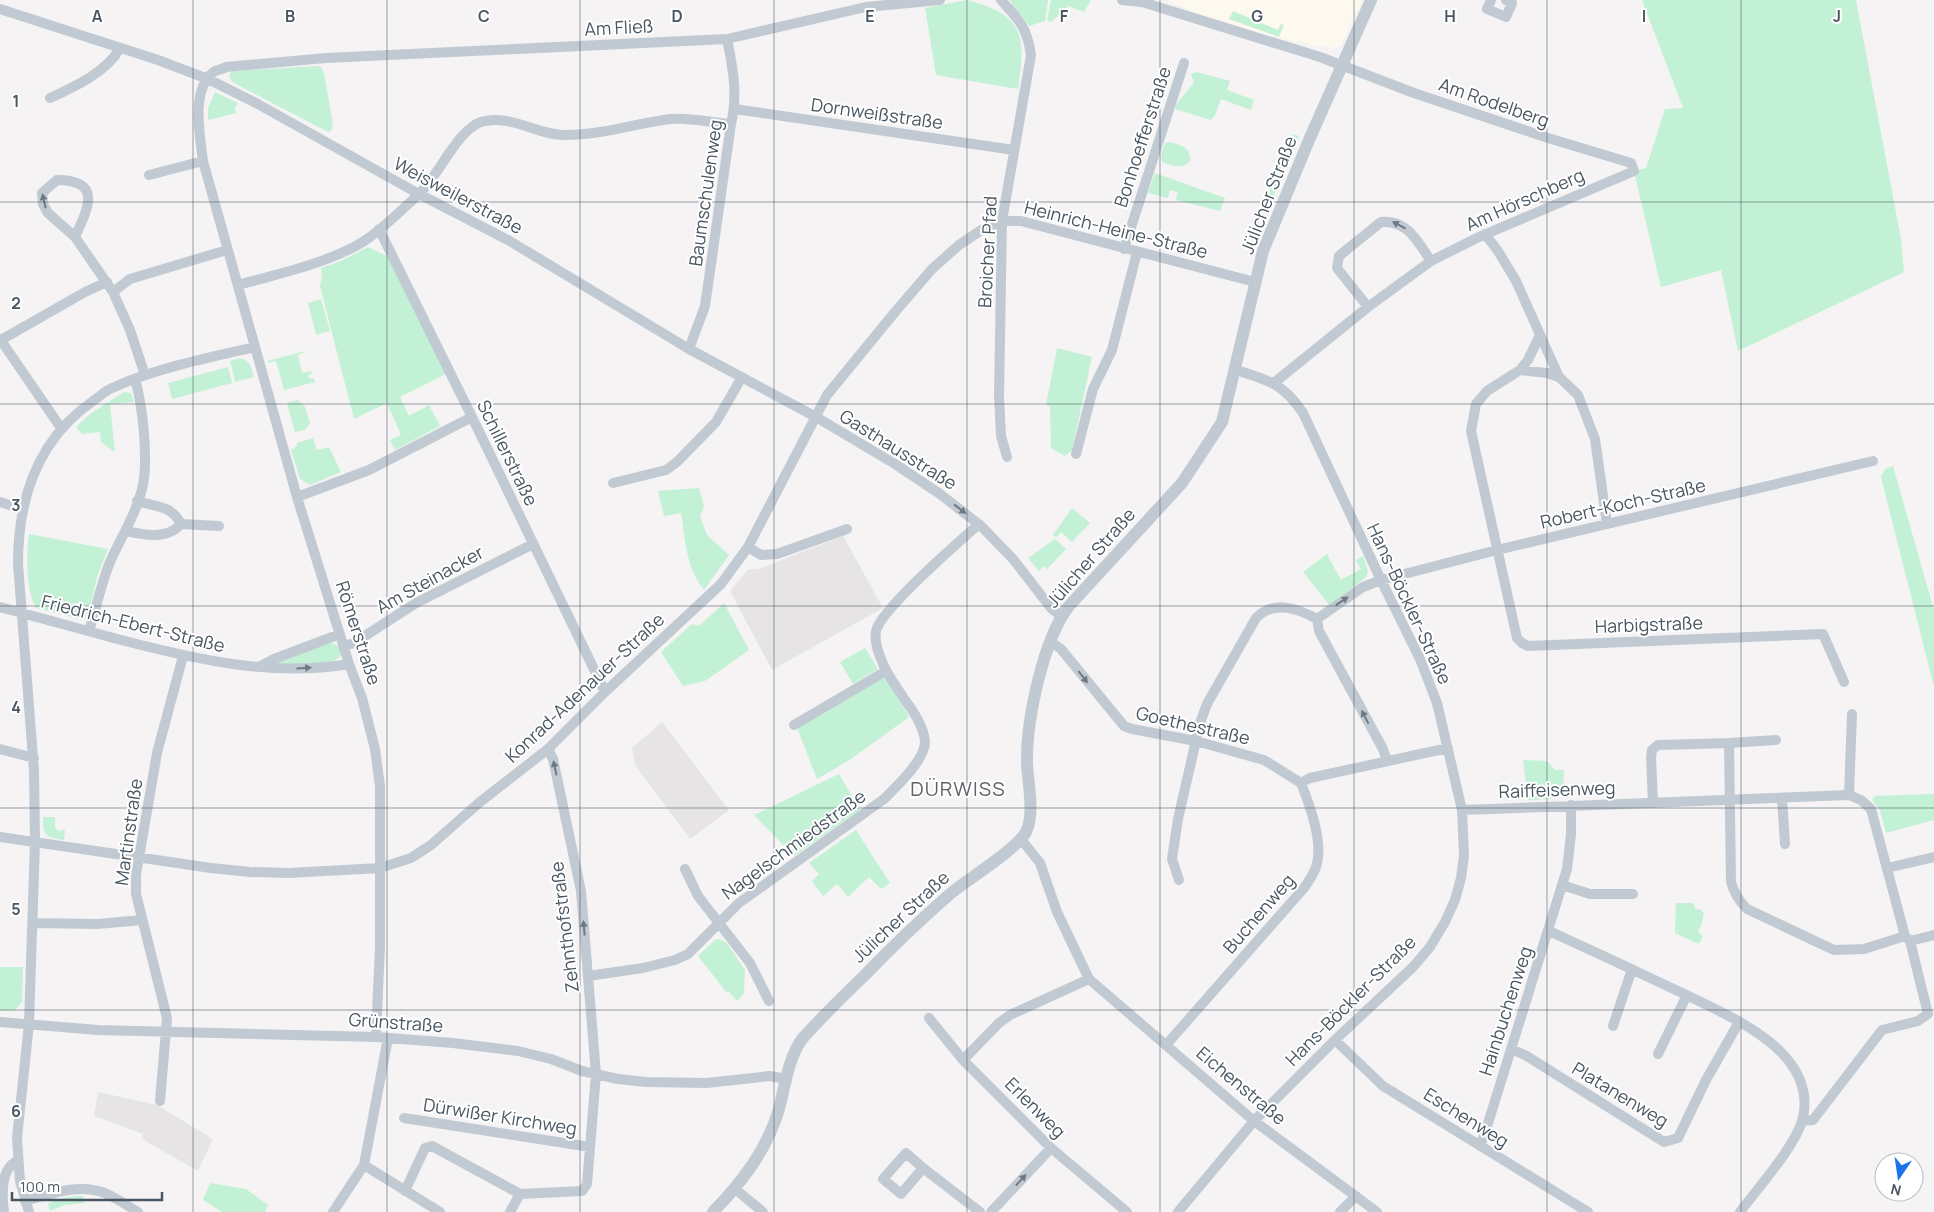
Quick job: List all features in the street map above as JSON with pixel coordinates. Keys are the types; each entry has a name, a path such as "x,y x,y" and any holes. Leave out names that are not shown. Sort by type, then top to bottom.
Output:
{"street":[{"name":"Am Fließ","path":"208,79 215,72 226,67 326,58 727,39 866,7 940,0"},
{"name":"Broicher Pfad","path":"1000,0 1023,25 1029,41 1031,55 1002,221 999,396 1001,436 1007,457"},
{"path":"1122,0 1142,2 1342,65"},
{"name":"Jülicher Straße","path":"713,1212 736,1189 751,1168 773,1127 786,1079 799,1044 828,1011 919,921 952,892 1021,839 1027,830 1030,810 1027,763 1029,726 1037,687 1061,616 1188,474 1222,422 1270,232 1371,0"},
{"path":"1491,0 1487,9 1506,17 1512,3 1506,0"},
{"name":"Weisweilerstraße","path":"0,9 158,60 208,79 419,194 508,240 689,349"},
{"name":"Baumschulenweg","path":"689,349 706,306 731,124 735,109 735,79 727,39"},
{"path":"50,98 73,88 114,60 120,48"},
{"name":"Bonhoefferstraße","path":"1124,249 1184,63"},
{"name":"Am Rodelberg","path":"1342,65 1423,96 1557,141 1631,163 1634,170"},
{"name":"Römerstraße","path":"208,79 199,95 203,161 297,497 349,664 368,718 375,749 380,786 380,946 376,1037"},
{"name":"Dornweißstraße","path":"735,109 1014,150"},
{"path":"238,285 318,262 351,249 379,229 419,194 430,183 464,133 482,122 498,120 564,136 591,134 673,119 731,124"},
{"path":"149,175 203,161"},
{"name":"Am Hörschberg","path":"1275,382 1368,307 1431,260 1485,234 1634,170"},
{"path":"75,237 89,206 88,195 84,188 76,182 57,180 42,193 43,204 48,213 75,237 113,292 130,330 145,375"},
{"name":"Heinrich-Heine-Straße","path":"816,417 828,395 932,269 975,234 1002,221 1021,221 1256,282"},
{"path":"1368,307 1337,268 1337,261 1339,256 1381,222 1399,223 1411,233 1431,260"},
{"name":"Schillerstraße","path":"379,229 604,692"},
{"path":"1485,234 1516,281 1559,376 1578,395 1595,439 1607,524"},
{"path":"113,292 130,279 227,250"},
{"path":"1076,454 1094,389 1112,350 1137,252"},
{"path":"61,428 1,340 85,292 107,282"},
{"path":"1497,550 1471,431 1476,404 1487,391 1520,370 1528,360 1540,335"},
{"path":"29,1212 17,1162 18,1118 29,1024 35,842 34,758 18,564 18,536 22,509 39,461 61,428 85,406 111,388 145,375 255,347"},
{"name":"Gasthausstraße","path":"689,349 816,417 895,464 940,494 979,524 1013,559 1051,608 1061,616"},
{"name":"Hans-Böckler-Straße","path":"1178,1212 1254,1121 1335,1040 1413,967 1430,947 1445,922 1455,900 1464,856 1462,810 1436,703 1420,659 1380,580 1303,413 1293,398 1275,382 1236,370"},
{"path":"1520,370 1559,376"},
{"path":"612,483 666,470 677,462 716,422 742,377"},
{"path":"89,631 110,563 126,531 143,485 144,456 141,406 135,379"},
{"path":"297,497 369,470 472,417"},
{"name":"Konrad-Adenauer-Straße","path":"0,837 250,872 289,873 380,868 411,858 431,845 480,802 548,749 604,692 721,584 748,547 816,417"},
{"name":"Robert-Koch-Straße","path":"1380,580 1497,550 1872,461"},
{"path":"137,501 168,509 175,514 181,524"},
{"path":"0,502 22,509"},
{"path":"181,524 219,526"},
{"path":"126,531 142,535 166,534 177,529 181,524"},
{"name":"Nagelschmiedstraße","path":"588,976 643,968 688,954 739,903 884,799 901,782 920,757 925,741 922,728 886,671 876,642 876,630 883,618 919,579 979,524"},
{"path":"748,547 762,555 777,554 846,530"},
{"name":"Am Steinacker","path":"344,646 354,643 416,603 533,544"},
{"name":"Harbigstraße","path":"1497,550 1517,638 1528,646 1823,634 1844,682"},
{"path":"1317,619 1363,587 1380,580"},
{"name":"Friedrich-Ebert-Straße","path":"0,607 183,656 224,664 274,669 349,664"},
{"path":"1179,880 1172,859 1178,819 1200,723 1207,704 1256,618 1264,610 1293,609 1317,619"},
{"path":"1317,619 1319,631 1383,749 1387,761"},
{"path":"259,667 274,659 340,634"},
{"name":"Goethestraße","path":"1051,642 1061,649 1124,726 1196,741 1264,760 1301,783"},
{"name":"Martinstraße","path":"160,1101 167,1018 136,894 138,856 157,753 183,656"},
{"path":"794,725 886,671"},
{"path":"1802,1121 1813,1120 1882,1030 1918,1021 1931,1013 1907,938 1871,809 1861,800 1849,795 1852,714"},
{"path":"1653,803 1650,757 1652,750 1658,745 1776,740"},
{"path":"1729,743 1731,882 1734,893 1747,909 1834,950 1864,949 1907,938 1934,935"},
{"path":"1301,783 1310,778 1448,748"},
{"path":"0,749 34,758"},
{"name":"Zehnthofstraße","path":"548,749 553,759 581,891 596,1074"},
{"name":"Buchenweg","path":"1166,1045 1311,878 1316,866 1318,841 1309,804 1301,783"},
{"name":"Raiffeisenweg","path":"1462,810 1849,795"},
{"path":"1782,798 1785,844"},
{"name":"Hainbuchenweg","path":"1480,1146 1562,885 1569,858 1571,806"},
{"name":"Eichenstraße","path":"1021,839 1040,863 1057,912 1089,979 1254,1121 1377,1212"},
{"path":"1887,868 1934,857"},
{"path":"685,869 698,896 750,963 769,1001"},
{"path":"1562,885 1590,894 1633,894"},
{"path":"32,923 98,924 142,920"},
{"path":"1549,931 1632,969 1739,1022 1781,1052 1790,1063 1803,1088 1802,1121 1796,1138 1740,1212"},
{"path":"1613,1026 1632,969"},
{"path":"964,1060 999,1023 1010,1015 1089,979"},
{"path":"1658,1054 1686,996"},
{"name":"Erlenweg","path":"929,1018 964,1060 1051,1148 1126,1212"},
{"name":"Grünstraße","path":"0,1022 98,1030 376,1037 453,1043 518,1051 596,1074 637,1081 707,1083 770,1076 786,1079"},
{"name":"Platanenweg","path":"1511,1049 1526,1055 1664,1142 1678,1138 1706,1080 1739,1022"},
{"path":"333,1212 364,1165 388,1038"},
{"name":"Eschenweg","path":"1335,1040 1383,1086 1588,1212"},
{"name":"Dürwißer Kirchweg","path":"520,1194 582,1191 587,1184 596,1074"},
{"name":"Dürwißer Kirchweg","path":"404,1118 590,1147"},
{"path":"405,1191 425,1148 432,1146 520,1194 510,1212"},
{"path":"991,1212 1051,1148"},
{"path":"4,1212 2,1185 5,1173 11,1164 17,1162"},
{"path":"364,1165 440,1212"},
{"path":"923,1168 980,1212"},
{"path":"736,1189 763,1212"},
{"path":"25,1201 68,1190 86,1190 105,1193 138,1212"},
{"path":"1340,1212 1356,1196"}],"shaded area":[{"path":"1167,0 1362,0 1342,43 1336,48 1323,47 1256,32 1194,12"},
{"path":"843,536 883,608 772,670 730,591 749,569 758,569"},
{"path":"662,722 729,810 690,839 635,765 632,748"},
{"path":"98,1092 157,1105 213,1139 198,1171 142,1139 143,1134 94,1116"}],"green space":[{"path":"967,0 1001,13 1011,21 1017,31 1021,42 1022,55 1018,89 936,75 925,8"},
{"path":"1010,0 1048,0 1045,21 1029,26"},
{"path":"1051,0 1091,0 1084,12 1068,6 1064,15 1059,15 1051,22 1047,20"},
{"path":"1642,0 1856,0 1901,239 1904,272 1738,351 1721,270 1661,287 1634,171 1646,168 1665,109 1683,108"},
{"path":"1233,11 1278,30 1281,24 1284,25 1279,37 1229,19"},
{"path":"321,67 324,73 333,124 331,131 328,132 232,82 229,75 232,71"},
{"path":"1197,72 1230,81 1227,90 1254,100 1251,110 1221,99 1211,120 1175,109 1177,103 1194,83 1191,74"},
{"path":"215,92 238,103 235,108 236,113 208,120 208,108"},
{"path":"1293,134 1299,136 1273,197 1267,195"},
{"path":"1170,142 1187,150 1190,161 1187,164 1180,167 1162,162 1161,155 1165,143"},
{"path":"1155,173 1225,198 1220,211 1176,200 1178,192 1170,190 1168,198 1148,193"},
{"path":"368,247 389,257 446,374 400,397 409,416 429,405 440,426 395,450 390,440 401,435 387,403 354,419 320,286 322,278 321,268 341,261"},
{"path":"321,299 330,331 316,335 308,303"},
{"path":"1057,348 1092,357 1072,450 1065,456 1051,448 1050,406 1046,405"},
{"path":"305,351 298,355 302,373 311,371 312,374 308,375 309,379 313,378 315,382 284,390 276,361 268,363 268,361"},
{"path":"240,358 244,359 251,367 254,377 235,382 230,361"},
{"path":"228,367 232,383 172,399 168,383"},
{"path":"124,392 131,393 134,402 110,404 115,451 113,451 101,442 100,432 82,434 76,427 90,414"},
{"path":"298,400 305,407 310,423 305,430 295,432 287,403"},
{"path":"313,438 317,450 329,447 341,472 310,485 300,479 291,450 297,446 297,443"},
{"path":"1893,466 1934,610 1934,687 1881,477 1885,469"},
{"path":"699,488 704,506 700,517 707,535 729,555 704,590 690,564 681,513 664,516 658,491"},
{"path":"1072,508 1090,523 1072,542 1061,532 1056,538 1053,535"},
{"path":"29,534 108,549 98,574 88,615 83,620 36,608 30,592 27,561"},
{"path":"1055,539 1066,549 1047,569 1043,566 1039,571 1028,558"},
{"path":"1327,554 1341,580 1361,569 1356,560 1363,556 1368,571 1366,577 1330,606 1303,572"},
{"path":"724,603 749,650 705,681 683,686 661,652 692,624 699,626"},
{"path":"329,643 338,646 341,655 322,665 280,668 275,662"},
{"path":"865,648 878,669 853,684 840,662"},
{"path":"886,678 909,717 851,759 817,779 797,728"},
{"path":"1523,760 1547,761 1555,770 1564,770 1563,790 1559,796 1550,799 1528,800"},
{"path":"839,774 860,810 794,856 754,815"},
{"path":"1934,794 1934,820 1886,833 1880,810 1872,800 1875,796"},
{"path":"43,817 55,817 55,827 58,831 65,830 64,840 53,838 46,834"},
{"path":"856,830 890,883 881,889 869,877 848,897 837,884 823,896 812,881 819,874 809,863"},
{"path":"1676,903 1693,903 1696,909 1702,910 1704,913 1698,932 1703,936 1699,944 1675,933"},
{"path":"719,939 727,943 745,970 744,994 737,1001 729,992 727,993 698,956 715,940"},
{"path":"0,967 23,967 22,1002 15,1010 0,1011"},
{"path":"210,1183 246,1189 268,1205 265,1212 222,1212 203,1200"},
{"path":"74,1196 83,1196 84,1203 64,1205 50,1211 48,1204 52,1202"}],"district":[{"name":"DÜRWISS","path":"958,789"}]}
